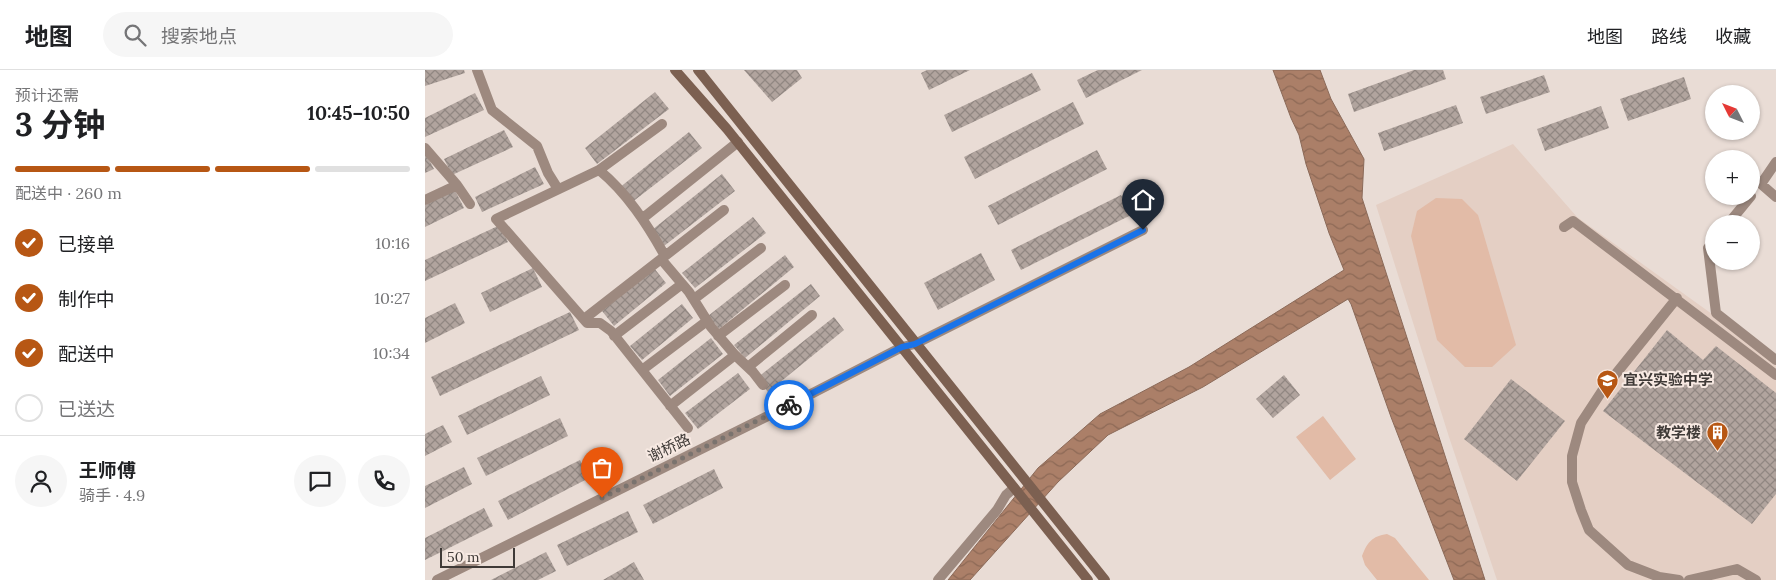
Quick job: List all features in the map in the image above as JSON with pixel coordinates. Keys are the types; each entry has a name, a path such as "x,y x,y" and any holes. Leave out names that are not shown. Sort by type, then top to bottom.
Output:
{"main road":[{"path":"675,70 738,142 1088,580"},
{"path":"698,70 1105,580"}],"street":[{"path":"477,70 492,110 537,146 548,172 558,189"},
{"path":"662,124 599,170 496,219 587,323 600,323 614,336 688,428"},
{"path":"643,218 738,142"},
{"path":"426,150 457,186 469,204"},
{"path":"1776,162 1761,184 1776,197"},
{"path":"599,170 609,178 643,218 663,258 718,336 763,385"},
{"path":"425,200 457,186"},
{"path":"1735,215 1744,205"},
{"path":"584,319 724,210"},
{"path":"1565,227 1573,221 1776,374"},
{"name":"谢桥路","path":"437,580 449,577 902,347 915,344 1143,230"},
{"path":"693,299 761,248"},
{"path":"1711,270 1716,313 1776,360"},
{"path":"614,336 682,284"},
{"path":"718,336 785,285"},
{"path":"1677,298 1602,391 1581,423 1571,456 1572,482 1589,530 1628,565 1659,577 1679,580"},
{"path":"748,367 812,315"},
{"path":"642,370 707,321"},
{"path":"670,406 735,355"},
{"path":"938,580 997,510 1006,495 1014,488"},
{"path":"1689,580 1737,569 1756,580"}],"shaded area":[{"name":"宜兴实验中学","path":"1513,144 1577,217 1776,360 1776,580 1497,580 1449,437 1376,205"},
{"path":"1436,198 1462,199 1478,215 1516,345 1492,367 1465,367 1437,340 1411,236 1417,211"},
{"path":"1323,416 1356,459 1330,480 1296,437"},
{"path":"1387,534 1395,538 1429,580 1377,580 1365,565 1362,556 1371,541 1377,536"}],"water":[{"path":"1273,70 1320,70 1331,99 1364,159 1362,198 1485,580 1454,580 1348,299 1203,387 1108,435 1058,482 970,580 948,580 1038,468 1100,414 1189,367 1344,270 1329,233 1306,164 1299,135"}],"building":[{"path":"425,70 464,70 465,73 425,86"},
{"path":"744,70 797,70 802,78 772,102"},
{"path":"927,70 970,70 929,90 921,73"},
{"path":"1098,70 1142,70 1086,98 1077,80"},
{"path":"1414,70 1443,70 1446,79 1354,112 1348,94"},
{"path":"1032,73 1041,90 952,132 944,115"},
{"path":"1544,75 1550,92 1486,114 1480,97"},
{"path":"1684,77 1691,99 1628,121 1620,99"},
{"path":"655,92 669,109 597,164 585,148"},
{"path":"475,93 484,110 425,137 425,118"},
{"path":"1073,102 1084,124 975,179 964,157"},
{"path":"1456,105 1463,123 1384,151 1378,133"},
{"path":"1601,106 1609,128 1545,151 1537,129"},
{"path":"504,130 513,147 452,175 444,159"},
{"path":"689,132 702,148 631,203 619,188"},
{"path":"1097,150 1107,169 998,225 988,206"},
{"path":"425,152 434,169 425,173"},
{"path":"535,167 544,184 482,212 475,197"},
{"path":"722,174 735,191 664,246 652,230"},
{"path":"455,190 464,208 425,227 425,205"},
{"path":"1121,195 1131,215 1021,270 1011,250"},
{"path":"753,217 766,233 695,288 682,273"},
{"path":"500,225 508,242 425,281 425,260"},
{"path":"981,253 995,280 938,310 924,283"},
{"path":"785,255 794,267 719,329 708,316"},
{"path":"533,268 542,287 490,312 481,293"},
{"path":"654,268 666,283 614,326 602,311"},
{"path":"811,284 820,296 745,358 734,345"},
{"path":"455,303 465,323 425,343 425,318"},
{"path":"682,304 693,318 642,360 630,346"},
{"path":"570,312 579,330 440,396 431,377"},
{"path":"834,317 844,330 768,392 757,378"},
{"name":"教学楼","path":"1667,330 1703,360 1716,346 1776,393 1776,494 1752,524 1603,411"},
{"path":"711,338 723,354 670,396 658,380"},
{"path":"738,373 750,389 698,429 685,413"},
{"path":"1284,375 1300,395 1273,418 1256,399"},
{"path":"541,376 550,395 467,435 458,416"},
{"path":"1511,379 1565,421 1517,481 1464,439"},
{"path":"560,418 568,436 486,476 477,458"},
{"path":"443,425 452,442 425,456 425,434"},
{"path":"580,460 589,478 508,520 498,501"},
{"path":"464,467 472,484 425,508 425,486"},
{"path":"714,469 723,488 653,524 643,505"},
{"path":"484,508 493,526 425,560 425,538"},
{"path":"628,511 638,532 567,566 557,545"},
{"path":"546,552 556,571 538,580 491,580"},
{"path":"634,562 644,580 603,580"}],"way so far":[{"path":"602,498 789,405"}],"place":[{"name":"宜兴实验中学","path":"1607,399"},
{"name":"教学楼","path":"1717,452"}],"route":[{"path":"789,405 902,347 915,344 1143,230"}]}
